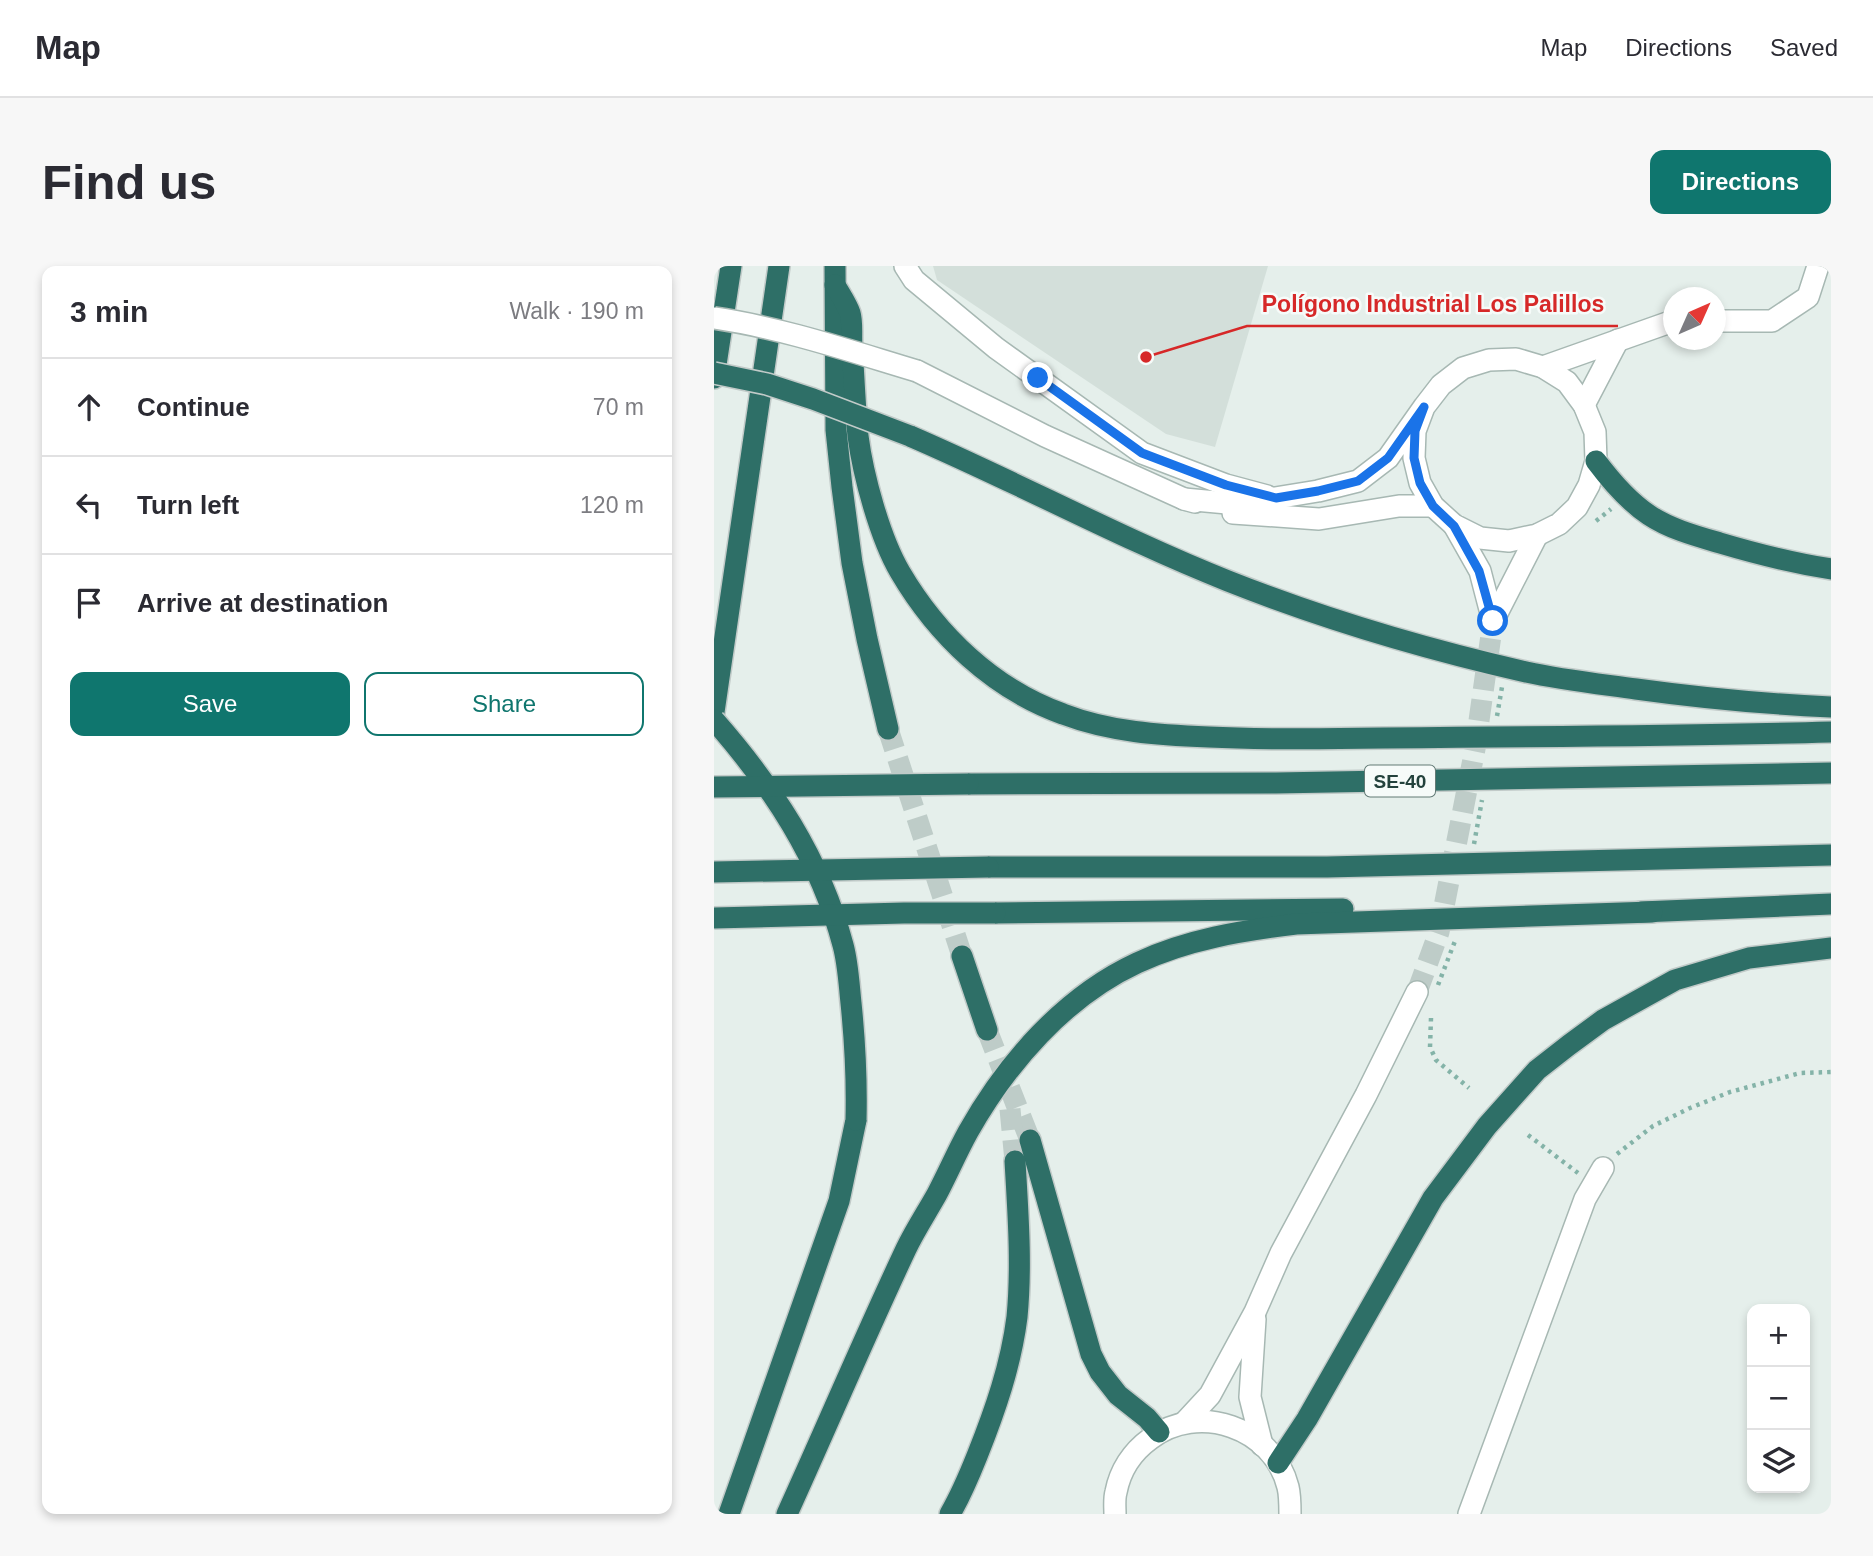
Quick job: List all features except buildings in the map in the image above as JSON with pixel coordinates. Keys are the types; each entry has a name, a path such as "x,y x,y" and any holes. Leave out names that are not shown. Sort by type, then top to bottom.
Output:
{"highway":[{"path":"714,378 731,266"},
{"path":"714,712 779,266"},
{"path":"835,275 836,430 842,487 852,562 888,729"},
{"path":"835,275 850,314 859,439 865,470 872,502 898,568 917,599 963,653 985,671 1032,701 1090,724 1158,735 1246,739 1831,732"},
{"path":"714,373 767,384 910,436 1226,581 1308,611 1395,638 1529,672 1595,683 1700,698 1831,708"},
{"path":"1596,461 1636,506 1683,532 1772,558 1831,569"},
{"path":"714,720 746,757 791,820 809,852 831,904 844,947 857,1079 856,1120 839,1201 729,1514"},
{"name":"SE-40","path":"714,788 1831,774"},
{"path":"714,872 988,867 1341,866 1831,855"},
{"path":"787,1514 907,1247 968,1132 1038,1035 1091,990 1135,964 1217,936 1283,926 1831,904"},
{"path":"714,918 1290,908 1652,912"},
{"path":"1278,1463 1307,1419 1433,1198 1487,1126 1537,1070 1603,1020 1675,980 1749,958 1831,947"},
{"path":"962,956 987,1030"},
{"path":"1030,1140 1091,1354 1100,1372 1118,1395 1147,1418 1159,1432"},
{"path":"950,1514 960,1497 996,1408 1017,1317 1020,1243 1016,1161"}],"street":[{"path":"905,266 914,280 996,348 1142,453 1226,485 1276,498"},
{"path":"1726,321 1772,321 1808,297 1818,266"},
{"path":"714,317 791,333 917,370 1045,436 1184,499 1235,514 1319,519 1399,506 1433,506"},
{"path":"1543,367 1663,325"},
{"path":"1584,405 1618,340"},
{"path":"1184,499 1237,504 1318,491 1358,481 1388,458 1441,384 1463,368 1489,360 1517,359 1543,367 1567,382 1584,405 1595,432 1596,461 1589,485 1577,507 1559,524 1537,536 1509,541 1480,538 1454,526"},
{"path":"1424,407 1415,431 1414,458 1420,483 1433,506 1454,526 1479,571 1493,621 1537,536"},
{"path":"1185,1422 1210,1395 1255,1312 1281,1253 1417,992"},
{"path":"1469,1514 1585,1199 1598,1176"},
{"path":"1255,1312 1250,1397 1262,1445"},
{"path":"1115,1514 1115,1493 1123,1469 1138,1448 1159,1432 1185,1422 1199,1421 1226,1424 1252,1436 1262,1445 1278,1463 1288,1487 1293,1513"}],"path":[{"path":"1528,1135 1598,1176 1623,1149 1653,1126 1690,1108 1730,1092 1800,1073 1831,1072"}],"shaded area":[{"path":"933,266 1268,266 1215,447 1166,434 937,280"}],"tunnel":[{"path":"1417,992 1439,932 1475,749 1493,621"},
{"path":"888,729 962,956"},
{"path":"987,1030 1030,1140"},
{"path":"1010,1109 1015,1161"}],"place":[{"name":"Polígono Industrial Los Palillos","path":"1146,357"}],"route":[{"path":"1038,378 1142,453 1226,485 1276,498 1358,481 1388,458 1424,407 1415,431 1414,458 1420,483 1433,506 1454,526 1479,571 1493,621"}]}
